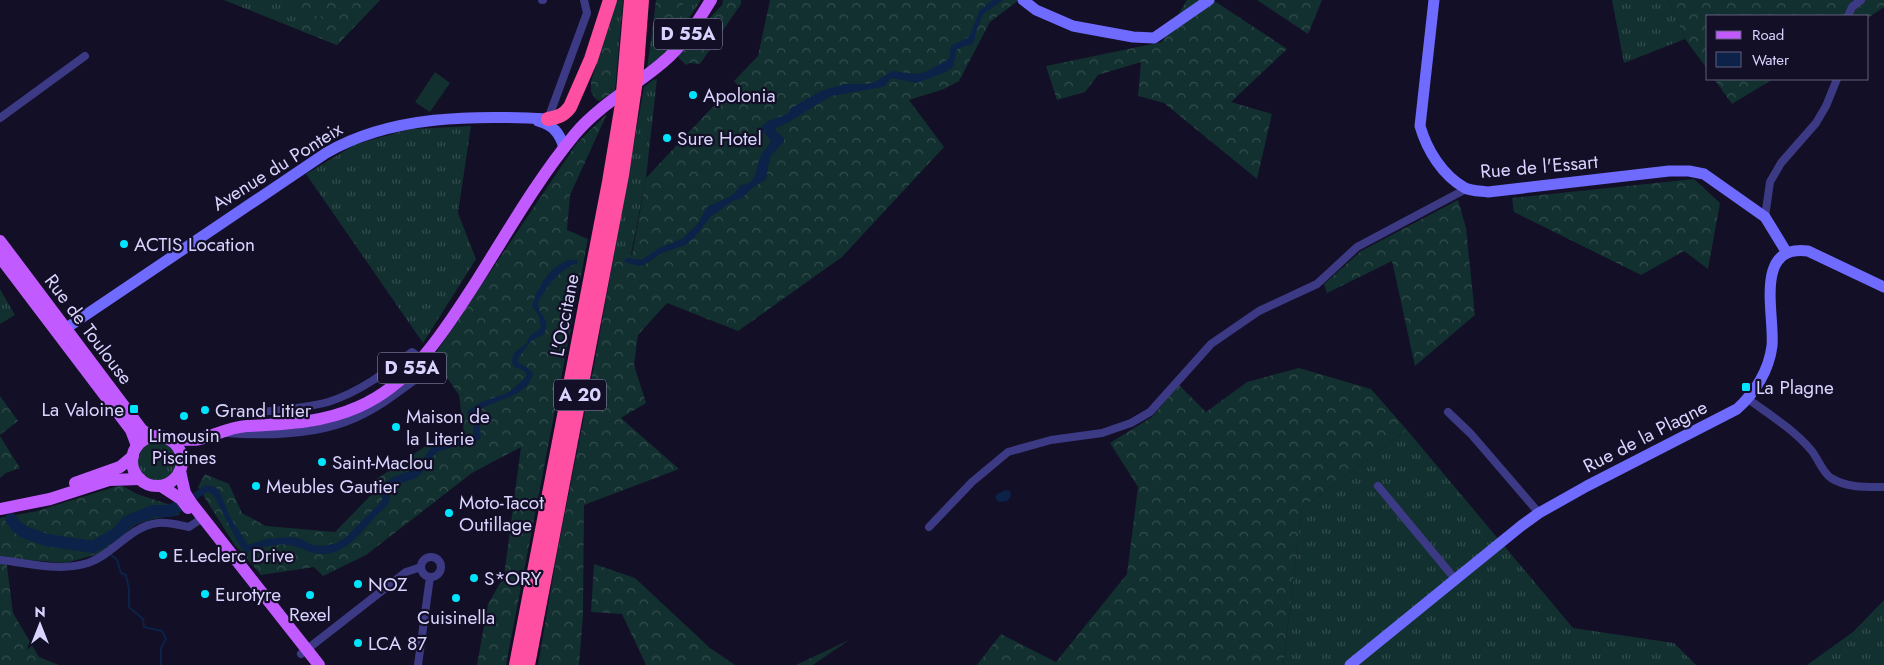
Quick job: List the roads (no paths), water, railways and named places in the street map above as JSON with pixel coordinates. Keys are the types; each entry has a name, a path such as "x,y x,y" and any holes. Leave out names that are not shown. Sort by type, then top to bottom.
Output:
{"highway":[{"path":"548,118 565,114 570,107 591,59 610,0"},
{"name":"L'Occitane","path":"516,665 614,151 627,53 630,0"},
{"name":"L'Occitane","path":"528,665 622,176 640,37 642,0"},
{"path":"640,37 646,24 649,0"}],"main road":[{"name":"D 55A","path":"170,438 199,439 231,428 304,422 344,413 371,400 401,380 417,359 442,334 564,148 594,115 673,53 711,0"},
{"name":"Rue de Toulouse","path":"0,241 131,430 135,451 132,464 140,479"},
{"name":"Rue de Toulouse","path":"0,258 142,430 150,436"},
{"path":"0,500 48,491 120,467 143,440 150,436 170,438 181,451 185,493 201,519 304,652 319,665"},
{"name":"D 55A","path":"182,465 199,439"},
{"path":"0,509 50,499 109,480 140,479 150,485 161,486 176,478 182,465"},
{"path":"161,486 181,499 201,519"},
{"path":"304,652 310,665"}],"street":[{"path":"548,118 587,13 584,0"},
{"path":"1024,0 1036,10 1073,26 1133,37 1154,38 1209,0"},
{"name":"Rue de l'Essart","path":"1434,0 1420,126 1425,143 1441,168 1466,189 1488,192 1689,171 1704,174 1765,216 1787,253"},
{"path":"1848,15 1852,7 1861,0"},
{"path":"0,118 85,56"},
{"path":"1765,216 1770,182 1781,163 1816,123 1826,106 1837,80"},
{"name":"Avenue du Ponteix","path":"61,331 326,153 346,142 382,129 418,122 498,117 548,118"},
{"path":"526,118 547,123 555,128 564,148"},
{"path":"929,527 972,482 1008,452 1051,440 1102,433 1131,423 1150,412 1211,344 1259,311 1317,284 1358,247 1466,189"},
{"path":"1787,253 1799,250 1808,251 1884,287"},
{"name":"Rue de la Plagne","path":"1350,665 1539,513 1737,408 1748,399 1767,367 1772,346 1771,274 1778,260 1787,253"},
{"path":"417,359 431,376"},
{"path":"259,412 304,407 330,401 417,359"},
{"path":"215,432 241,434 318,430 355,418 393,396 417,359"},
{"path":"1748,399 1789,429 1811,450 1830,477 1843,484 1884,487"},
{"path":"1448,412 1472,434 1539,513"},
{"path":"1378,486 1456,579"},
{"path":"0,560 66,568 89,562 109,552 144,526 159,523 189,527 201,519"},
{"path":"435,558 441,564 441,572 436,577 430,577 424,574 421,567 424,560 435,558"},
{"path":"304,652 406,572 421,567"},
{"path":"418,665 430,577"}],"water":[{"path":"993,0 1003,0 983,14 972,44 957,49 953,67 946,72 917,83 891,78 882,87 831,96 776,128 776,131 784,138 784,141 770,157 766,179 751,189 741,199 734,200 710,217 695,237 685,245 662,253 644,265 639,266 624,262 626,258 642,260 657,249 682,239 697,225 707,207 733,195 741,185 753,180 761,156 771,141 761,128 767,122 790,112 790,109 821,91 845,84 875,82 892,71 922,73 949,59 951,46 969,37 980,10"},
{"path":"569,260 577,260 578,263 558,275 538,302 546,324 544,334 531,341 518,358 518,362 528,368 533,374 529,382 517,393 479,411 477,417 481,432 479,440 439,451 431,458 422,473 414,479 393,486 388,504 355,539 341,549 333,553 324,554 292,546 278,545 247,552 241,548 213,494 207,492 197,499 193,493 206,485 215,487 219,491 230,517 248,545 267,539 291,537 301,539 312,545 321,546 337,543 345,538 382,501 382,488 387,482 395,476 409,472 417,467 432,448 440,444 473,436 474,426 467,413 481,402 514,389 527,376 525,371 513,366 514,353 526,344 530,336 541,328 539,316 532,306 545,278 556,267"},
{"path":"1006,490 1010,491 1011,496 1007,501 998,502 995,497 997,494"}],"waterway":[{"name":"La Valoine","path":"11,519 24,532 47,540 93,547 116,534 128,521 153,511 170,511 179,506"},
{"path":"102,542 107,549"},
{"path":"109,553 117,560 121,573 126,575 129,589 129,607 143,619 144,627 162,631 166,639 161,648 161,665"}],"place":[{"name":"Apolonia","path":"693,95"},
{"name":"Sure Hotel","path":"667,138"},
{"name":"ACTIS Location","path":"124,244"},
{"name":"La Plagne","path":"1746,387"},
{"name":"La Valoine","path":"134,409"},
{"name":"Grand Litier","path":"205,410"},
{"name":"Limousin Piscines","path":"184,416"},
{"name":"Maison de la Literie","path":"396,427"},
{"name":"Saint-Maclou","path":"322,462"},
{"name":"Meubles Gautier","path":"256,486"},
{"name":"Moto-Tacot Outillage","path":"449,513"},
{"name":"E.Leclerc Drive","path":"163,555"},
{"name":"S*ORY","path":"474,578"},
{"name":"NOZ","path":"358,584"},
{"name":"Eurotyre","path":"205,594"},
{"name":"Rexel","path":"310,595"},
{"name":"Cuisinella","path":"456,598"},
{"name":"LCA 87","path":"358,643"}]}
